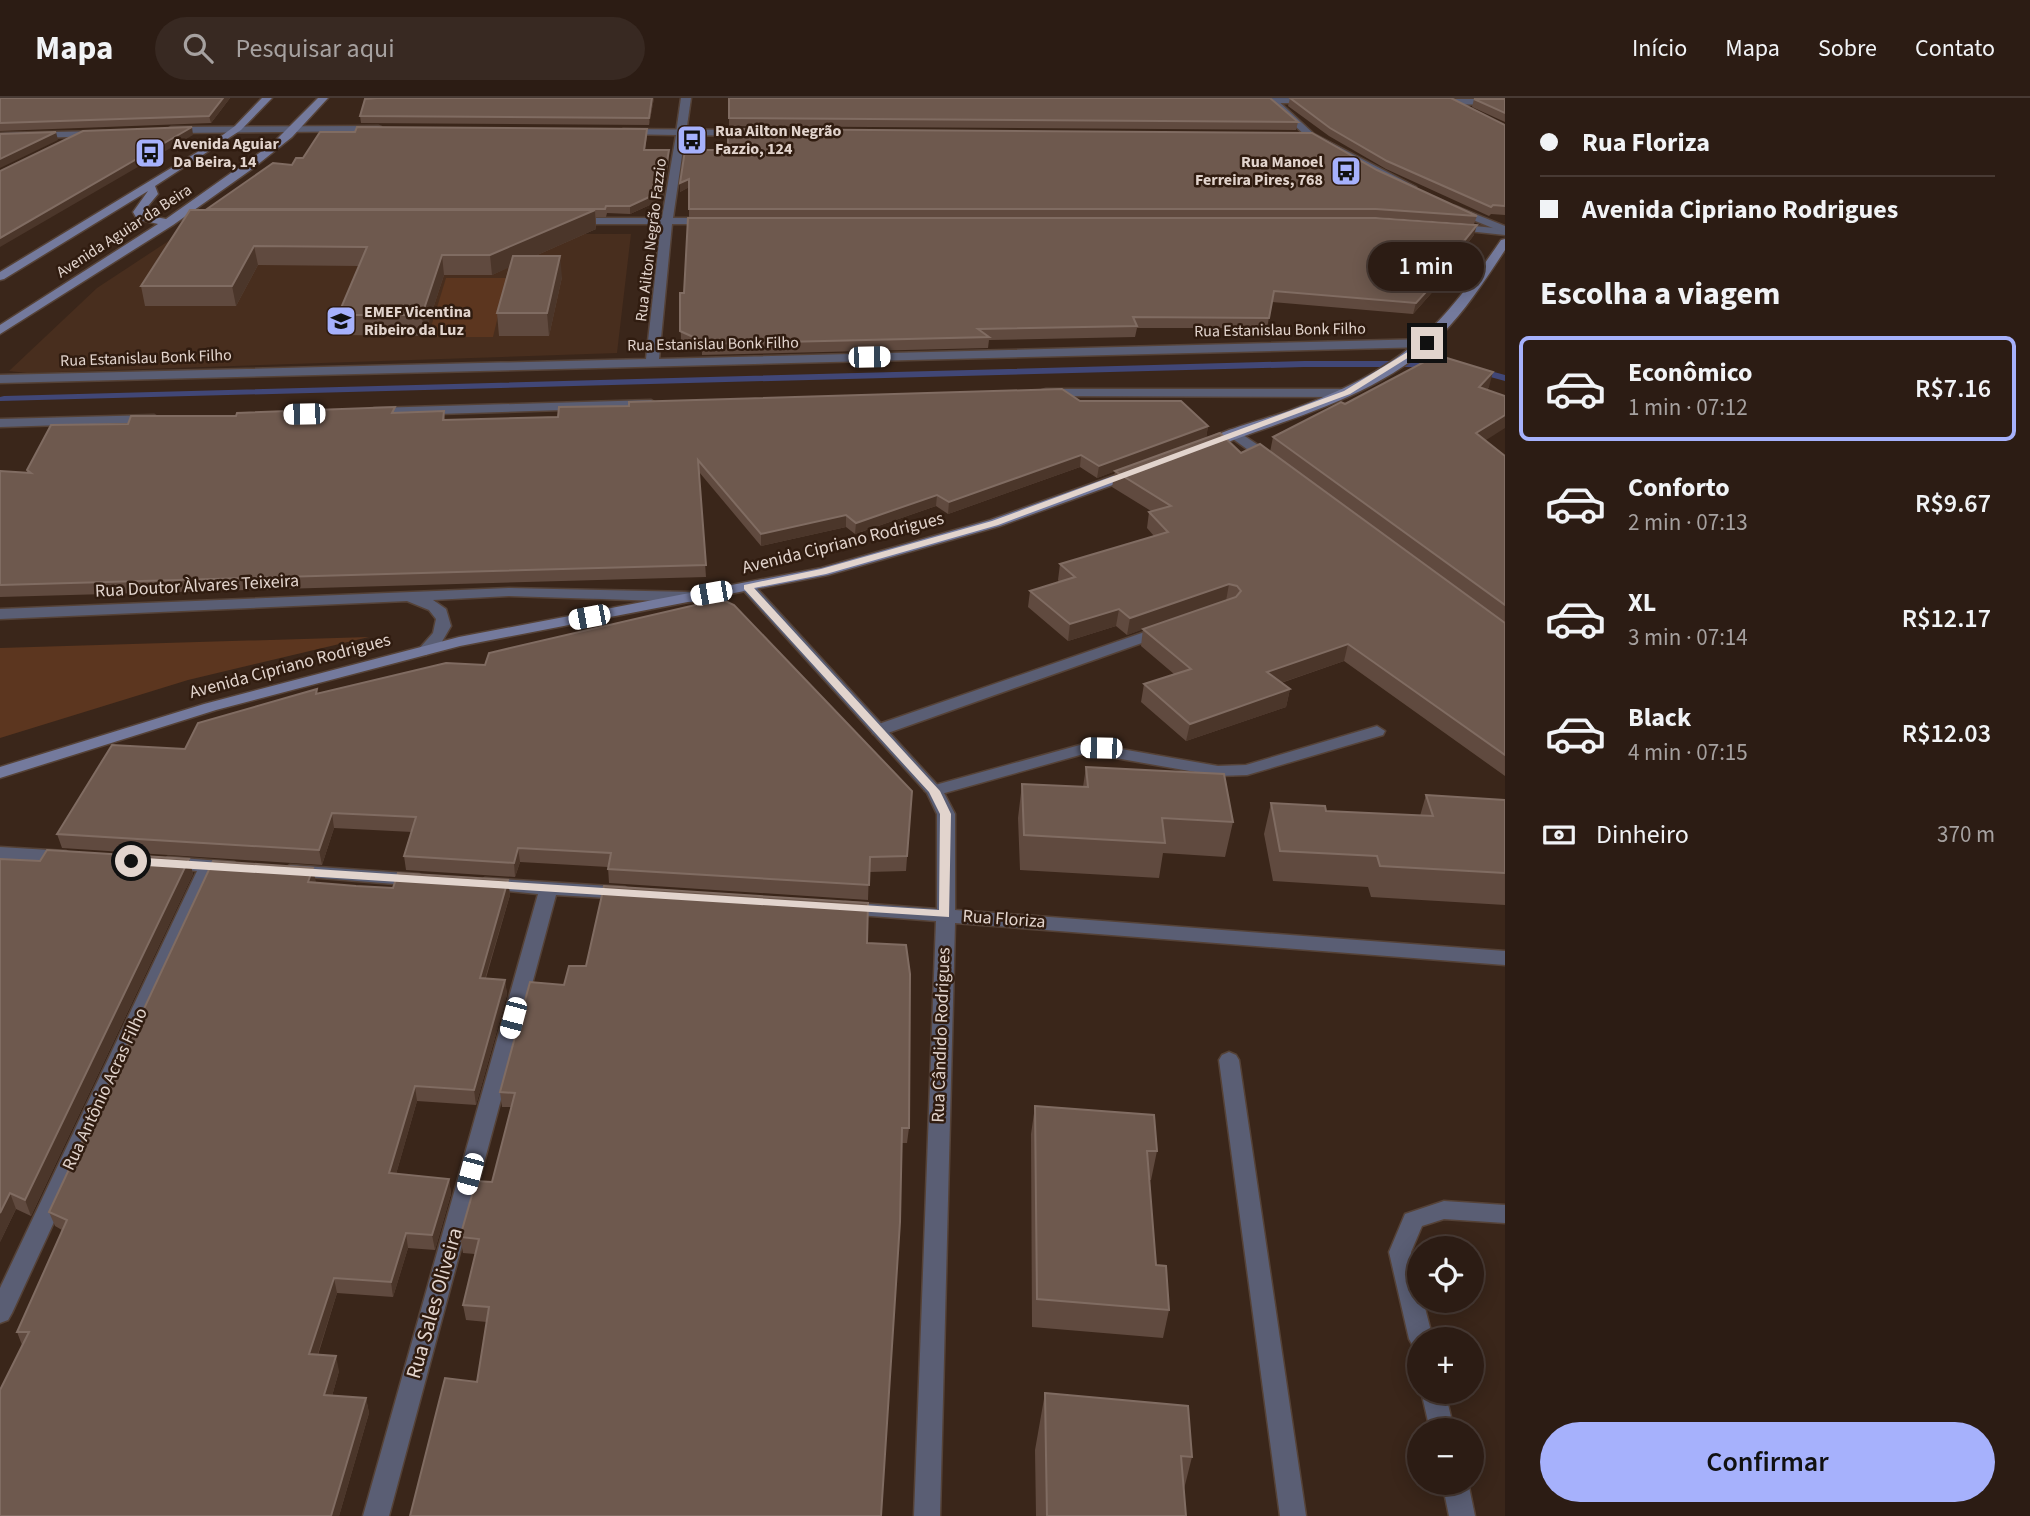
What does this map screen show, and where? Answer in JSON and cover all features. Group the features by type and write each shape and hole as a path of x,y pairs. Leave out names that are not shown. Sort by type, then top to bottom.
{"main road":[{"name":"Avenida Aguiar da Beira","path":"0,277 153,186 238,128 267,98"},
{"name":"Avenida Aguiar da Beira","path":"0,330 169,223 255,162 296,128 323,98"},
{"path":"153,186 153,194 138,212 141,217 169,223"},
{"path":"1185,453 1347,393 1404,360 1427,343 1505,242"},
{"name":"Avenida Cipriano Rodrigues","path":"0,773 210,707 426,650 822,572 995,523 1148,468"}],"street":[{"name":"Rua Ailton Negrão Fazzio","path":"652,363 667,221 686,98"},
{"path":"1270,99 1326,101"},
{"path":"1270,99 1311,136 1422,193"},
{"path":"1421,102 1505,102"},
{"path":"1448,102 1468,111"},
{"path":"612,132 682,127 759,133"},
{"path":"158,131 238,128 392,129"},
{"path":"0,136 108,132"},
{"path":"54,148 85,133"},
{"path":"1297,135 1311,136"},
{"path":"1443,203 1505,231"},
{"path":"556,221 722,221"},
{"path":"169,223 197,223"},
{"path":"1439,226 1505,231"},
{"name":"Rua Estanislau Bonk Filho","path":"0,379 1427,343"},
{"path":"1038,393 1347,393"},
{"path":"360,413 664,404"},
{"path":"0,423 166,418"},
{"path":"1234,433 1287,472"},
{"name":"Rua Cândido Rodrigues","path":"748,587 934,791 946,814 927,1516"},
{"name":"Rua Doutor Àlvares Teixeira","path":"0,614 509,592 692,597"},
{"name":"Rua Doutor Àlvares Teixeira","path":"396,596 425,602 443,615 445,627 439,639 426,650"},
{"path":"879,730 1175,626"},
{"path":"934,791 1087,748 1219,771 1247,771 1377,731"},
{"path":"0,853 84,858"},
{"path":"153,863 250,869"},
{"name":"Rua Antônio Acras Filho","path":"0,1313 209,866"},
{"path":"277,871 440,881"},
{"path":"468,883 645,895"},
{"name":"Rua Sales Oliveira","path":"376,1516 549,888"},
{"name":"Rua Floriza","path":"822,906 1505,958"},
{"path":"1229,1060 1293,1516"},
{"path":"1418,1327 1400,1252 1413,1220 1444,1210 1505,1214"},
{"path":"1457,1495 1462,1516"}],"shaded area":[{"name":"EMEF Vicentina Ribeiro da Luz","path":"190,233 631,234 617,353 27,373 9,371 97,288 173,238"},
{"path":"446,278 507,278 493,337 428,337"},
{"path":"369,637 188,680 0,738 0,648"}],"building":[{"path":"0,98 223,98 209,116 0,123"},
{"path":"652,98 649,118 360,116 365,99"},
{"path":"729,98 1270,98 1298,122 729,118"},
{"path":"1290,98 1451,98 1505,125 1505,206 1491,207 1387,161 1330,128"},
{"path":"1474,99 1505,99 1505,113"},
{"path":"192,127 0,238 0,171 83,131"},
{"path":"357,127 647,129 644,150 669,150 662,191 630,206 606,206 605,209 207,209 273,163 292,165 296,158 303,158 320,132 355,132"},
{"path":"728,129 1312,133 1377,170 1477,216 1376,209 689,209 689,179 680,183 685,150 728,150"},
{"path":"56,132 0,159 0,134"},
{"path":"190,210 595,210 490,255 442,255 422,315 338,315 367,247 254,246 232,286 141,286"},
{"path":"688,218 1376,218 1477,225 1452,256 1454,261 1416,303 1274,291 1269,318 1133,317 1137,326 978,329 989,337 702,344 702,341 680,331 680,293 684,293"},
{"path":"513,256 560,256 547,313 497,313"},
{"path":"1437,355 1493,372 1479,387 1505,396 1505,415 1476,433 1505,456 1505,605 1273,437 1341,402 1345,404"},
{"path":"1062,389 1080,401 1181,401 1208,426 1099,466 1081,455 949,502 937,495 856,523 846,515 761,534 698,460 706,565 0,585 0,471 31,473 27,470 51,425 128,424 131,416 236,416 237,413 395,407 392,413 444,411 443,420 558,417 559,407 629,406 629,402"},
{"path":"1220,433 1241,453 1260,444 1505,623 1505,755 1348,644 1267,672 1290,689 1190,724 1144,684 1191,669 1143,629 1236,597 1241,591 1237,586 1229,584 1130,618 1119,609 1070,624 1030,591 1075,577 1060,564 1168,532 1149,512 1171,506 1115,471"},
{"path":"721,599 734,605 912,791 907,856 870,857 869,885 608,869 611,853 518,848 514,863 404,856 416,817 332,813 319,850 57,834 112,745 185,749 198,723 317,689 316,694 446,663 485,665 489,653"},
{"path":"1086,767 1224,774 1233,822 1162,818 1165,843 1024,835 1022,784 1088,787"},
{"path":"1426,795 1505,800 1505,873 1380,866 1377,856 1280,851 1271,803 1325,806 1326,811 1433,816"},
{"path":"47,850 189,859 25,1200 10,1193 0,1213 0,859 40,861"},
{"path":"213,861 313,868 308,882 356,886 393,888 398,873 508,880 480,978 505,980 474,1090 415,1086 389,1173 449,1179 432,1235 406,1233 391,1282 334,1278 309,1354 336,1356 324,1395 366,1398 331,1516 0,1516 0,1390 29,1332 17,1332 67,1220 49,1212"},
{"path":"604,886 868,903 867,943 906,945 910,974 909,1128 902,1128 900,1222 881,1516 410,1516 445,1378 477,1382 489,1307 463,1305 479,1239 460,1237 476,1181 492,1182 515,1093 500,1092 530,982 564,985 569,966 586,966"},
{"path":"1035,1106 1154,1115 1157,1151 1147,1151 1156,1265 1166,1266 1169,1310 1037,1299"},
{"path":"1045,1393 1188,1406 1192,1457 1181,1456 1186,1516 1047,1516"}],"waterway":[{"path":"4,399 1304,364 1439,364"},
{"path":"1476,370 1505,378"}],"place":[{"name":"Rua Ailton Negrão Fazzio, 124","path":"692,140"},
{"name":"Avenida Aguiar Da Beira, 14","path":"150,153"},
{"name":"Rua Manoel Ferreira Pires, 768","path":"1346,171"},
{"name":"EMEF Vicentina Ribeiro da Luz","path":"341,321"}],"route":[{"path":"131,861 945,914 946,814 934,791 748,587 822,572 995,523 1347,393 1404,360 1427,343"}]}
